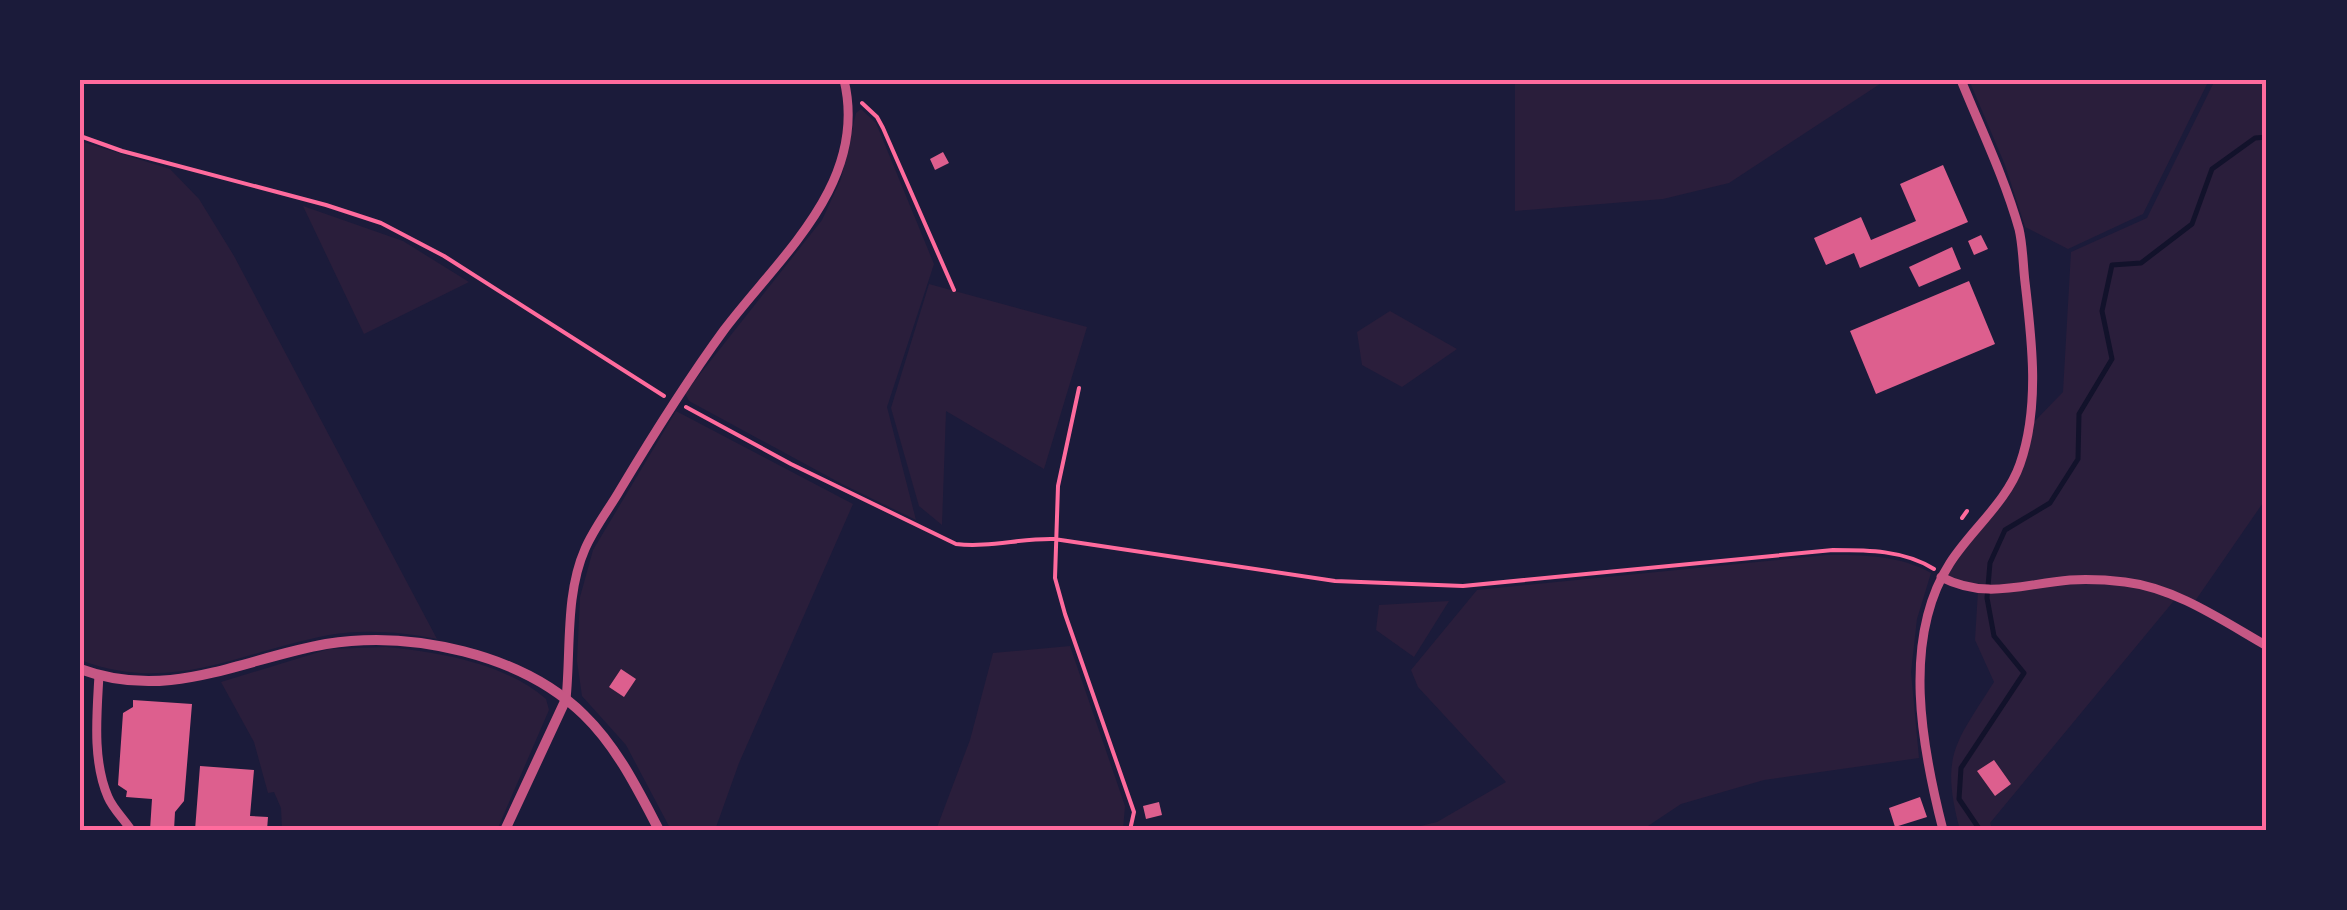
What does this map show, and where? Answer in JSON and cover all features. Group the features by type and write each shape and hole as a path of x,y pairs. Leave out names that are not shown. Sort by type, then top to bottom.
{"street":[{"path":"505,830 566,699 574,592 585,549 673,400 820,210 844,148 849,99 844,80"},
{"path":"1943,830 1926,752 1920,671 1925,623 1940,577 1965,539 2000,500 2019,467 2030,426 2032,368 2020,231 1961,80"},
{"path":"1940,577 1962,588 1978,590 2074,580 2129,582 2177,596 2267,646"},
{"path":"80,669 148,682 192,679 326,644 369,640 450,649 524,674 566,699 600,733 628,772 659,830"},
{"path":"98,675 96,716 104,784 108,800 131,830"}],"path":[{"path":"849,99 861,103 877,117 954,290"},
{"path":"80,136 382,223 444,256 673,400 945,540 981,547 1054,539 1335,581 1394,585 1463,586 1833,550 1874,550 1918,560 1932,567 1940,577"},
{"path":"1078,388 1058,486 1056,578 1134,812 1130,830"},
{"path":"1962,518 1967,512"}],"shaded area":[{"path":"1515,80 1886,80 1729,183 1663,199 1515,211"},
{"path":"1969,80 2209,80 2143,214 2068,249 2025,227 2005,165"},
{"path":"2215,80 2267,80 2267,497 2193,604 2177,597 1990,823 1993,830 1960,830 1951,784 1955,751 1994,682 1975,640 1978,591 1941,577 2000,500 2019,467 2030,426 2063,392 2071,252 2147,218"},
{"path":"861,109 876,123 934,264 887,407 916,520 689,401 685,393 822,220 841,179 856,113"},
{"path":"80,141 170,169 199,199 234,256 437,639 383,632 342,633 176,672 114,670 80,660"},
{"path":"303,206 403,241 469,282 364,334"},
{"path":"929,284 1087,327 1044,469 946,411 942,525 919,506 891,408"},
{"path":"1390,311 1457,349 1402,387 1362,365 1357,332"},
{"path":"676,411 853,504 739,763 715,830 671,830 626,745 582,696 577,661 580,597 593,550"},
{"path":"1827,555 1894,559 1931,573 1917,619 1911,672 1919,758 1764,780 1681,804 1642,830 1404,830 1437,822 1506,782 1418,687 1411,670 1477,590"},
{"path":"1449,601 1414,657 1376,630 1379,605"},
{"path":"1070,646 1125,806 1123,830 936,830 970,740 993,653"},
{"path":"386,647 470,661 511,676 546,699 549,710 497,830 282,830 281,808 274,792 268,793 254,742 221,682 329,649"}],"building":[{"path":"943,152 949,163 935,170 930,159"},
{"path":"1943,165 1968,222 1860,268 1854,253 1826,265 1814,238 1861,217 1871,240 1916,221 1900,184"},
{"path":"1981,235 1988,249 1974,255 1968,241"},
{"path":"1952,247 1961,269 1919,287 1909,267"},
{"path":"1969,281 1995,344 1876,394 1850,331"},
{"path":"621,669 636,679 624,697 609,687"},
{"path":"133,700 192,704 184,801 175,812 174,830 150,830 152,799 126,797 127,791 118,785 123,713 133,707"},
{"path":"1994,760 2011,784 1995,796 1977,771"},
{"path":"200,766 254,770 250,816 268,817 267,830 195,830"},
{"path":"1920,797 1927,817 1895,827 1889,808"},
{"path":"1159,802 1162,815 1146,819 1143,806"}],"waterway":[{"path":"1980,830 1959,799 1961,768 2024,673 1994,636 1987,598 1990,563 2005,530 2050,503 2078,459 2079,414 2112,359 2102,311 2112,265 2141,263 2192,224 2212,169 2255,138 2267,137"}]}
